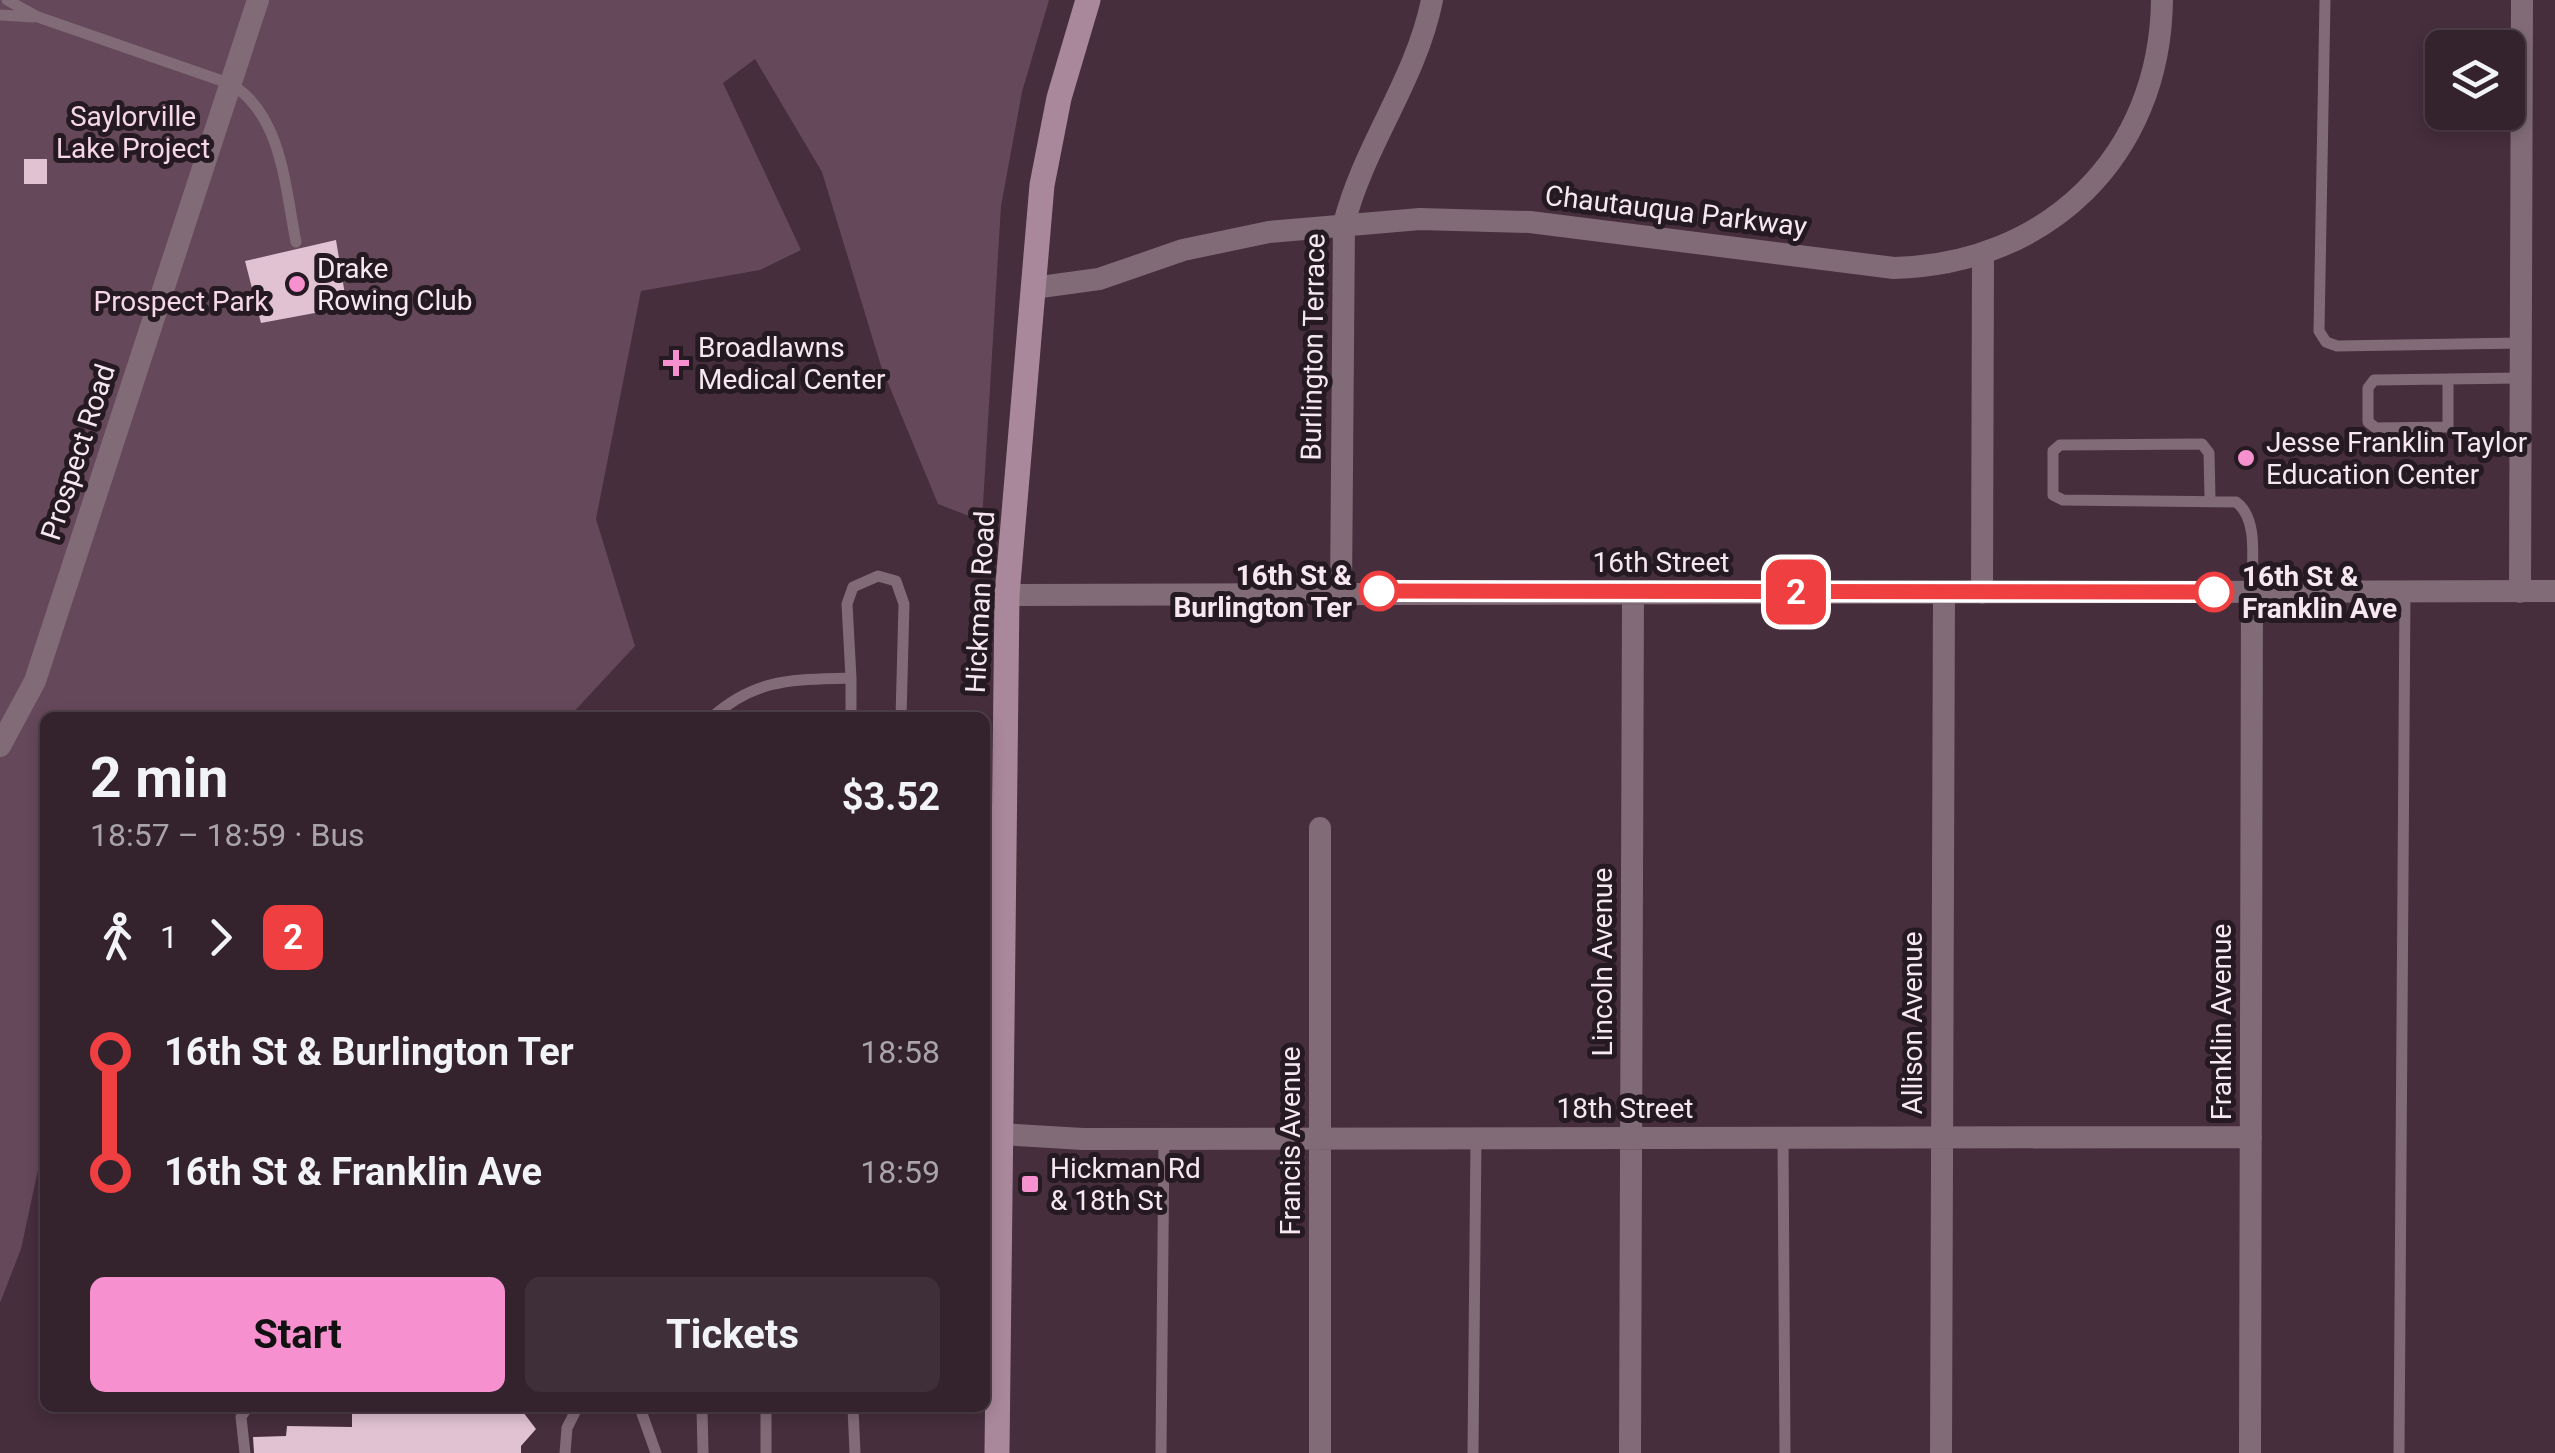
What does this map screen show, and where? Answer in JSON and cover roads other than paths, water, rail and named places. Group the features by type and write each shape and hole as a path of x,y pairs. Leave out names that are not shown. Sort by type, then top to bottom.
{"main road":[{"name":"Hickman Road","path":"997,1453 992,1134 1006,595 1042,185 1059,98 1088,0"}],"street":[{"name":"Prospect Road","path":"0,746 35,681 258,0"},
{"name":"Burlington Terrace","path":"1341,591 1344,224 1350,201 1395,108 1432,0"},
{"name":"Chautauqua Parkway","path":"1033,288 1098,279 1183,250 1252,236 1420,218 1530,222 1894,268 1940,266 1983,256 2049,222 2078,197 2117,152 2145,100 2161,44 2162,0"},
{"path":"2520,592 2522,0"},
{"path":"1982,592 1983,256"},
{"name":"16th Street","path":"1006,595 1341,591 2555,591"},
{"name":"Lincoln Avenue","path":"1630,1453 1633,592"},
{"name":"Franklin Avenue","path":"2250,1453 2252,592"},
{"name":"Allison Avenue","path":"1942,1453 1944,593"},
{"name":"Francis Avenue","path":"1320,828 1320,1453"},
{"name":"18th Street","path":"992,1134 1164,1138 2251,1137"}],"lane":[{"path":"6,0 38,17 231,84 260,107 278,153 296,242"},
{"path":"2325,0 2319,331 2326,342 2337,346 2520,343"},
{"path":"0,15 38,17"},
{"path":"2448,379 2449,423 2445,428 2376,428 2368,422 2368,388 2374,380 2520,378"},
{"path":"2210,498 2209,453 2202,444 2060,445 2053,451 2053,495 2063,500 2210,498 2236,502 2249,516 2252,592"},
{"path":"851,712 847,604 853,587 878,576 896,581 904,604 901,712"},
{"path":"2399,1453 2405,592"},
{"path":"718,712 729,702 770,682 851,678"},
{"path":"1783,1137 1785,1453"},
{"path":"1161,1453 1164,1138"},
{"path":"1473,1453 1476,1138"},
{"path":"243,1412 240,1417 245,1453"},
{"path":"565,1453 567,1428 575,1412"},
{"path":"641,1412 656,1453"},
{"path":"702,1412 703,1453"},
{"path":"766,1412 766,1453"},
{"path":"853,1412 855,1453"}],"place":[{"name":"Drake Rowing Club","path":"297,284"},
{"name":"Broadlawns Medical Center","path":"676,363"},
{"name":"Jesse Franklin Taylor Education Center","path":"2246,458"},
{"name":"16th St & Burlington Ter","path":"1379,591"},
{"name":"16th St & Franklin Ave","path":"2214,592"},
{"name":"Hickman Rd & 18th St","path":"1030,1184"}],"park label":[{"name":"Saylorville Lake Project","path":"133,132"},
{"name":"Prospect Park","path":"181,301"}]}
